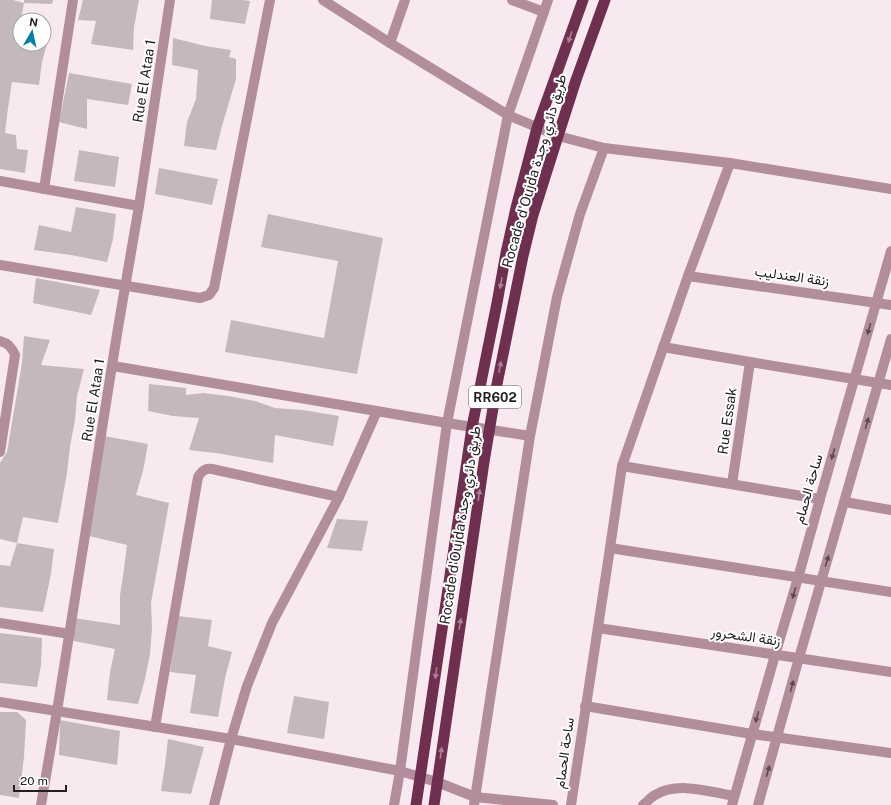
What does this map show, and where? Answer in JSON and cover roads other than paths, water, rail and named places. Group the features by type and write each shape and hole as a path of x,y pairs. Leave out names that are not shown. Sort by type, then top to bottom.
{"highway":[{"name":"Rocade d'Oujda طريق دائري وجدة","path":"416,805 472,427 506,253 516,208 538,128 583,0"},
{"name":"Rocade d'Oujda طريق دائري وجدة","path":"434,805 489,430 523,256 558,136 604,0"}],"street":[{"path":"44,189 73,0"},
{"name":"Rue El Ataa 1","path":"41,805 58,711 139,206 170,0"},
{"path":"0,265 200,298 209,295 214,288 270,0"},
{"path":"322,0 508,115 558,136 604,148 730,163 891,189"},
{"path":"390,43 405,0"},
{"path":"512,0 544,12"},
{"path":"394,805 400,771 447,423 508,115 548,0"},
{"path":"474,801 530,436 557,297 580,214 604,148"},
{"path":"586,706 622,466 663,346 730,163"},
{"path":"0,181 139,206"},
{"name":"ساحة الحمام","path":"733,801 891,251"},
{"name":"زنقة العندليب","path":"688,276 891,305"},
{"path":"759,805 799,658 891,339"},
{"path":"0,452 15,355 9,345 1,341"},
{"path":"663,346 891,385"},
{"name":"Rue Essak","path":"732,484 750,362"},
{"path":"113,366 530,436"},
{"path":"214,805 231,739 247,686 272,623 339,497 377,411"},
{"path":"622,466 820,499"},
{"path":"155,727 198,477 201,472 206,469 212,470 339,497"},
{"path":"845,502 891,510"},
{"path":"610,548 891,592"},
{"path":"0,623 70,634"},
{"name":"زنقة الشحرور","path":"598,628 891,672"},
{"path":"0,702 231,739 400,771 437,782 474,801 553,805"},
{"name":"ساحة الحمام","path":"571,805 586,706 752,734 891,753"},
{"path":"643,805 655,795 671,789 692,789 733,801"}]}
